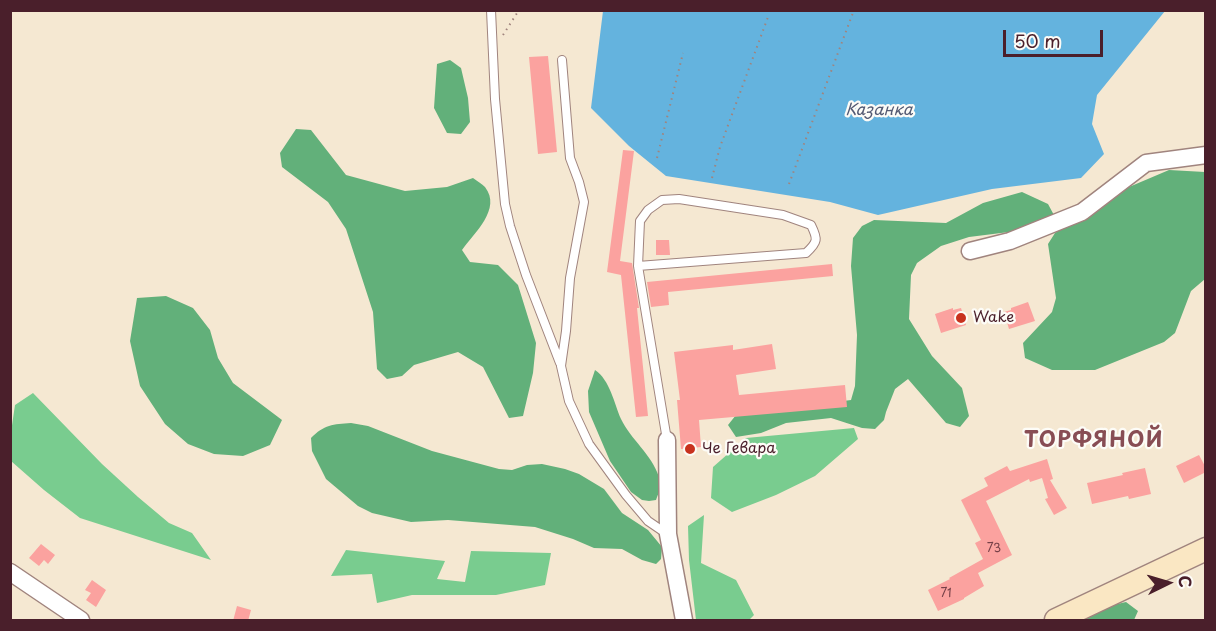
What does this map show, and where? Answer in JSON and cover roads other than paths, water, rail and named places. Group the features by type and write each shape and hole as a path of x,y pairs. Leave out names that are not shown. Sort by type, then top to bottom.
{"street":[{"path":"970,250 1010,240 1082,212 1146,163 1206,155"},
{"path":"667,440 668,534 684,621"},
{"path":"1056,621 1206,549"},
{"path":"10,572 81,621"}],"lane":[{"path":"491,10 495,99 505,204 526,275 561,366 569,401 589,444 648,521 668,534"},
{"path":"561,366 570,278 584,202 570,158 562,60"},
{"path":"638,266 806,253 815,245 816,236 811,225 783,215 679,199 662,200 648,210 640,221 638,266 667,440"}],"water":[{"name":"Казанка","path":"603,10 1165,11 1097,95 1092,124 1104,154 1081,178 992,189 878,215 830,202 666,176 629,146 591,108"}],"place":[{"name":"Wake","path":"961,318"},
{"name":"Че Гевара","path":"690,449"}],"district":[{"name":"ТОРФЯНОЙ","path":"1094,441"}]}
